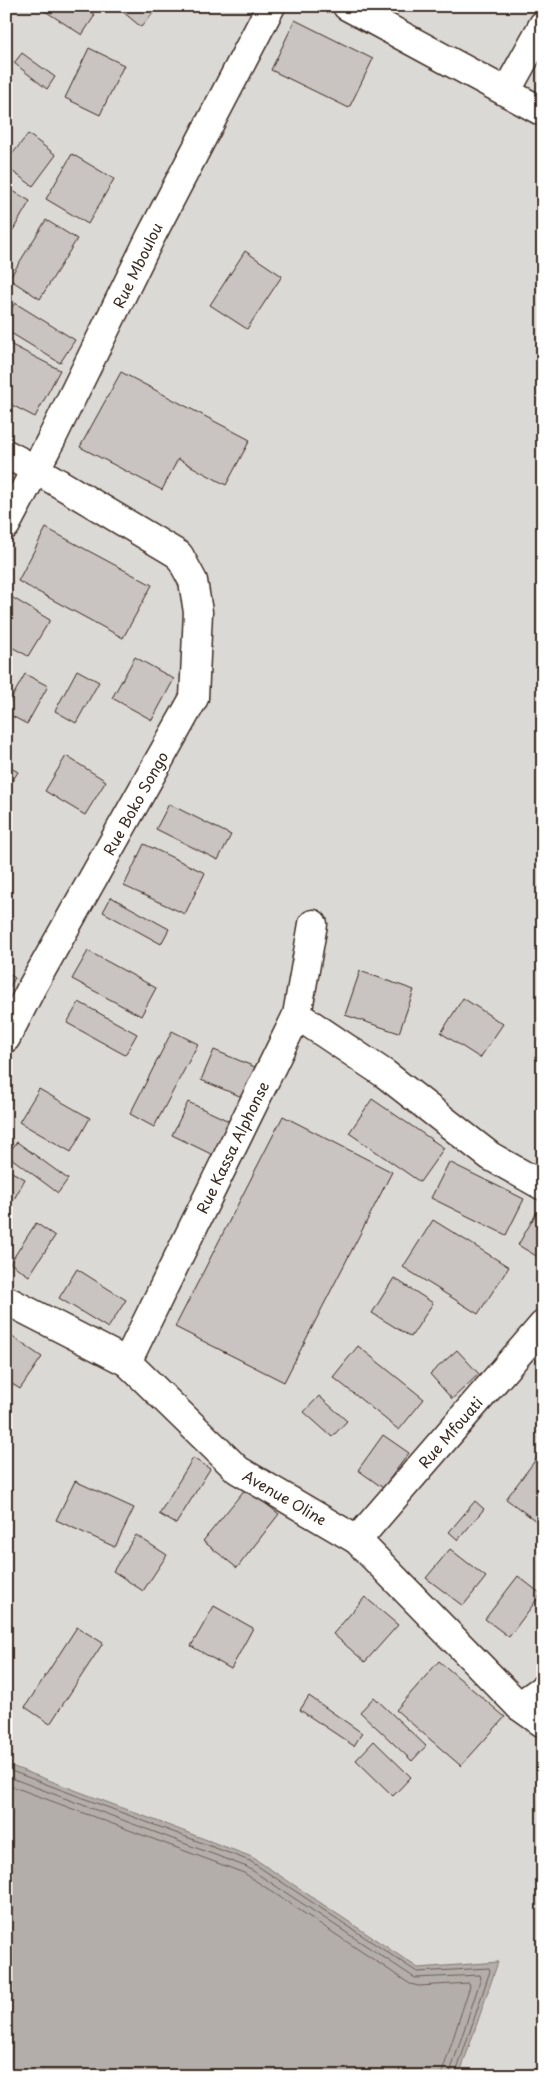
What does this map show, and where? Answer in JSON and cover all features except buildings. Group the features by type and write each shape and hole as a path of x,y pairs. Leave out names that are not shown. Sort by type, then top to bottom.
{"street":[{"name":"Rue Mboulou","path":"6,525 150,238 271,6"},
{"path":"347,6 543,112"},
{"path":"506,92 543,25"},
{"path":"6,454 35,469"},
{"name":"Rue Boko Songo","path":"6,1038 36,979 194,698 198,612 193,581 178,555 35,469"},
{"name":"Rue Kassa Alphonse","path":"128,1362 297,1015 313,924"},
{"path":"297,1015 385,1074 490,1156 543,1186"},
{"name":"Avenue Oline","path":"6,1300 128,1362 238,1470 357,1540 519,1706 543,1723"},
{"name":"Rue Mfouati","path":"357,1540 543,1325"},
{"path":"519,1706 543,1689"}],"shaded area":[{"path":"6,6 543,6 543,2076 6,2076"}],"water":[{"path":"6,1764 252,1857 418,1968 498,1962 459,2076 6,2076"}]}
